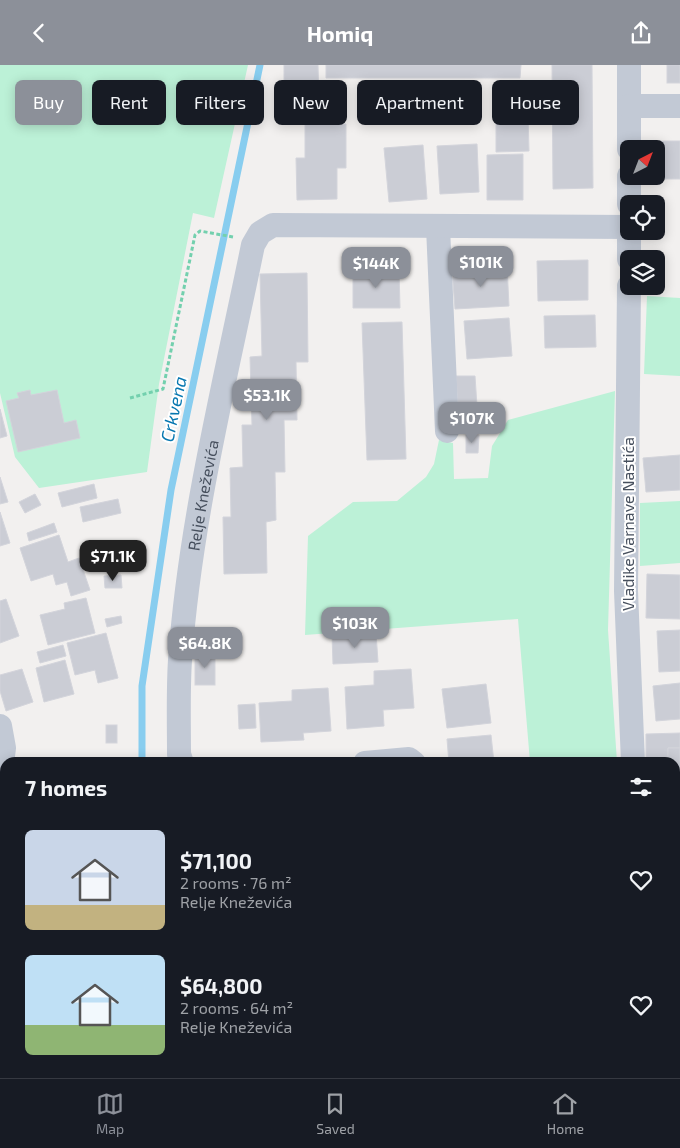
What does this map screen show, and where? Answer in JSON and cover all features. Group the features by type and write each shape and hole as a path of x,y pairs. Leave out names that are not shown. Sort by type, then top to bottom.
{"street":[{"path":"628,65 629,140"},
{"path":"629,106 680,106"},
{"name":"Relje Kneževića","path":"180,757 180,660 189,576 203,487 253,245 260,233 273,225 620,227"},
{"path":"438,227 447,431"},
{"name":"Vladike Varnave Nastića","path":"629,295 626,591 633,757"},
{"path":"0,726 4,748 3,757"}],"path":[{"path":"130,398 163,389 195,235 200,231 240,238"}],"green space":[{"path":"0,65 248,65 245,80 176,80 176,125 235,125 214,218 193,213 159,384 147,472 39,488 15,457 0,393"},
{"path":"647,296 680,298 680,376 644,374"},
{"path":"615,391 608,630 617,757 530,757 518,619 305,635 308,536 353,502 397,501 426,477 434,464 439,440 453,443 454,479 488,478 492,446 508,420"},
{"path":"680,501 680,563 640,566 640,503"}],"building":[{"path":"284,65 318,65 318,80 284,80"},
{"path":"326,65 521,65 520,78 326,78"},
{"path":"552,65 592,65 593,188 553,189 552,125 579,125 579,80 552,80"},
{"path":"667,65 680,65 680,83 667,83"},
{"path":"305,125 346,125 346,168 337,168 337,199 297,200 296,158 305,158"},
{"path":"496,125 528,125 529,151 496,152"},
{"path":"665,141 680,141 680,179 665,179"},
{"path":"477,144 479,192 440,194 437,146"},
{"path":"423,145 427,199 389,202 384,148"},
{"path":"523,154 523,200 487,200 487,155"},
{"path":"588,260 588,300 538,301 537,261"},
{"path":"507,266 509,306 455,309 452,270"},
{"path":"399,270 400,308 353,308 353,271"},
{"path":"307,273 308,362 296,362 297,420 284,420 285,472 275,472 276,520 266,522 267,573 224,574 223,517 231,517 230,468 243,467 242,425 252,425 250,357 262,356 260,274"},
{"path":"595,315 596,347 545,348 544,316"},
{"path":"509,318 512,356 467,359 464,321"},
{"path":"402,322 406,459 367,460 362,323"},
{"path":"456,376 475,376 477,406 458,407"},
{"path":"30,390 31,395 57,390 64,423 76,420 80,438 18,452 6,401 19,398 17,393"},
{"path":"0,409 7,436 0,438"},
{"path":"466,435 479,435 478,453 466,453"},
{"path":"680,455 680,490 646,492 643,458"},
{"path":"0,477 8,502 0,504"},
{"path":"94,484 97,498 62,507 58,493"},
{"path":"35,494 41,505 25,513 19,502"},
{"path":"118,499 121,513 83,522 80,507"},
{"path":"0,512 10,543 0,546"},
{"path":"54,523 57,532 29,541 27,533"},
{"path":"59,535 68,562 79,558 90,590 71,596 67,582 56,585 53,574 31,581 20,548"},
{"path":"647,574 680,575 680,619 646,618"},
{"path":"121,575 122,588 105,588 104,576"},
{"path":"86,598 95,633 48,645 40,615 65,609 64,603"},
{"path":"6,599 19,636 0,643 0,601"},
{"path":"121,616 122,623 107,627 105,619"},
{"path":"680,630 680,671 659,672 657,631"},
{"path":"106,633 118,678 98,683 95,670 75,675 67,643"},
{"path":"376,633 378,662 333,664 332,635"},
{"path":"63,645 66,656 40,663 37,652"},
{"path":"195,653 215,653 215,685 195,685"},
{"path":"65,660 74,694 44,702 36,668"},
{"path":"22,669 33,702 6,711 0,691 0,675"},
{"path":"411,669 414,708 383,710 384,726 347,729 345,687 374,685 374,671"},
{"path":"680,683 680,719 656,721 653,686"},
{"path":"486,684 491,723 447,728 442,689"},
{"path":"328,688 331,731 303,733 304,740 261,742 259,703 292,701 292,690"},
{"path":"255,704 256,728 239,729 238,705"},
{"path":"106,725 117,725 117,743 106,743"},
{"path":"680,733 680,748 668,748 668,757 646,757 646,734"},
{"path":"491,735 493,757 448,757 447,739"},
{"path":"668,748 680,748 680,757 668,757"}],"waterway":[{"name":"Crkvena","path":"142,757 142,686 171,490 260,65"}]}
